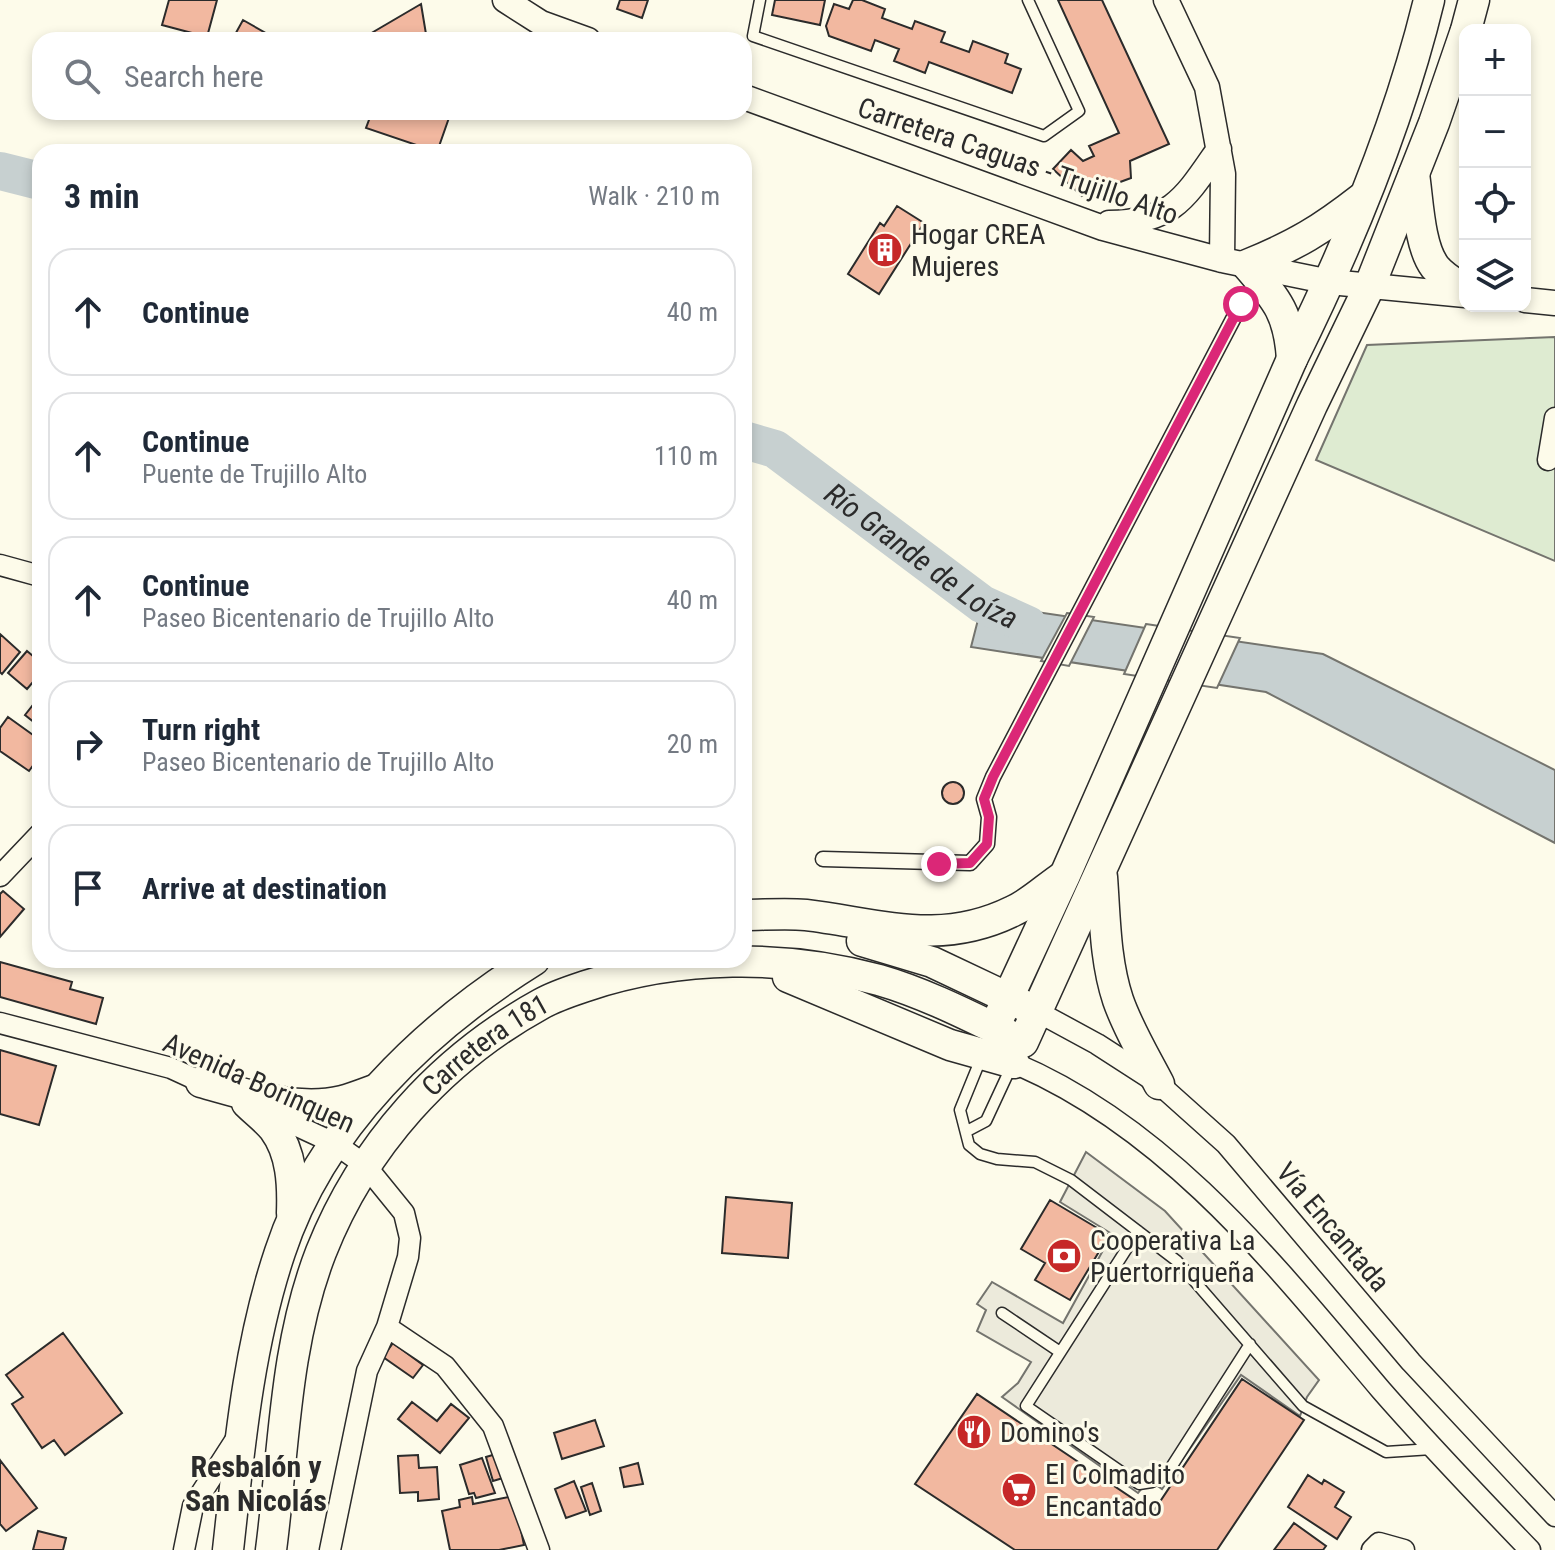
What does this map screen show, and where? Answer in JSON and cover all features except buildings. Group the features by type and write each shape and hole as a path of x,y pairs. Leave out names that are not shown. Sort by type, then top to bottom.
{"main road":[{"path":"1429,0 1396,115 1330,282 1278,390 989,1041 1018,1052 1038,1012 1312,405 1370,285 1459,48"},
{"path":"1467,24 1474,0"},
{"path":"1414,172 1426,249 1433,265 1459,288"},
{"path":"1292,359 1290,330 1277,300 1243,268 1321,231 1364,197"},
{"path":"1105,865 1108,957 1112,977 1124,1013 1159,1084"},
{"path":"752,915 803,915 892,930 948,931 985,923 1015,910 1065,875"},
{"path":"752,917 891,949 932,962 1038,1012"},
{"name":"Carretera 181","path":"752,964 950,1045 989,1041"},
{"name":"Carretera 181","path":"228,1550 243,1427 266,1297 281,1249 305,1192 334,1143 379,1089 441,1026 521,968"},
{"name":"Carretera 181","path":"271,1550 292,1360 301,1319 321,1254 338,1214 365,1165 391,1129 473,1046 542,1003 602,981 667,968"},
{"path":"201,1082 259,1097 303,1104 340,1102 379,1089"},
{"path":"247,1103 275,1130 289,1162 293,1187 292,1223"}],"street":[{"path":"505,0 541,23 566,32"},
{"path":"823,859 970,863 987,844 989,817 984,799 993,777 1241,304 1243,268 1207,87 1166,0"},
{"name":"Carretera Caguas - Trujillo Alto","path":"752,100 1091,224 1243,268 1330,282 1459,292"},
{"path":"1091,224 1134,223 1164,213 1189,193 1219,149"},
{"path":"1531,301 1555,303"},
{"path":"1548,460 1555,418"},
{"path":"0,565 32,574"},
{"path":"0,876 32,842"},
{"name":"Vía Encantada","path":"1038,1012 1097,1044 1159,1084 1226,1144 1411,1362 1555,1516"},
{"name":"Avenida Borinquen","path":"0,1023 171,1068 334,1143 365,1165 404,1213 410,1238 408,1257 387,1327 367,1371 330,1550"},
{"path":"1018,1052 1102,1111 1201,1189 1311,1306 1433,1449 1530,1550"},
{"path":"387,1327 445,1366 493,1426 539,1550"},
{"path":"184,1550 193,1506 243,1427"},
{"path":"1372,1550 1379,1543 1402,1548"}],"lane":[{"path":"760,0 753,36 1044,136 1079,111 1028,0"},
{"path":"989,1041 960,1110 969,1145 980,1154 997,1159 1035,1162 1052,1169 1071,1180 1177,1261 1303,1406 1386,1452 1433,1449"},
{"path":"967,1131 986,1121 1018,1052"},
{"path":"1138,1231 1026,1406 1139,1484 1152,1482 1168,1472 1250,1344"},
{"path":"1002,1313 1060,1352"}],"green space":[{"path":"1555,337 1555,561 1316,460 1367,345"}],"shaded area":[{"path":"982,604 1323,654 1555,770 1555,843 1266,692 971,647"},
{"path":"1086,1152 1165,1211 1319,1380 1307,1397 1300,1416 1241,1375 1162,1489 1149,1480 1138,1493 1002,1397 1018,1383 1031,1362 977,1331 986,1310 977,1304 992,1282 1063,1323 1112,1234 1060,1202"}],"pier":[{"path":"1067,613 1094,617 1069,666 1041,661"},
{"path":"1146,624 1240,638 1217,688 1124,674"}],"waterway":[{"name":"Río Grande de Loíza","path":"0,171 32,179"},
{"name":"Río Grande de Loíza","path":"752,442 775,449 982,604 1028,625"}],"place":[{"name":"Hogar CREA Mujeres","path":"885,250"},
{"name":"Cooperativa La Puertorriqueña","path":"1064,1256"},
{"name":"Domino's","path":"974,1432"},
{"name":"El Colmadito Encantado","path":"1019,1490"}],"district":[{"name":"Resbalón y San Nicolás","path":"256,1483"}],"route":[{"path":"939,864 970,863 987,844 989,817 984,799 993,777 1241,304"}]}
